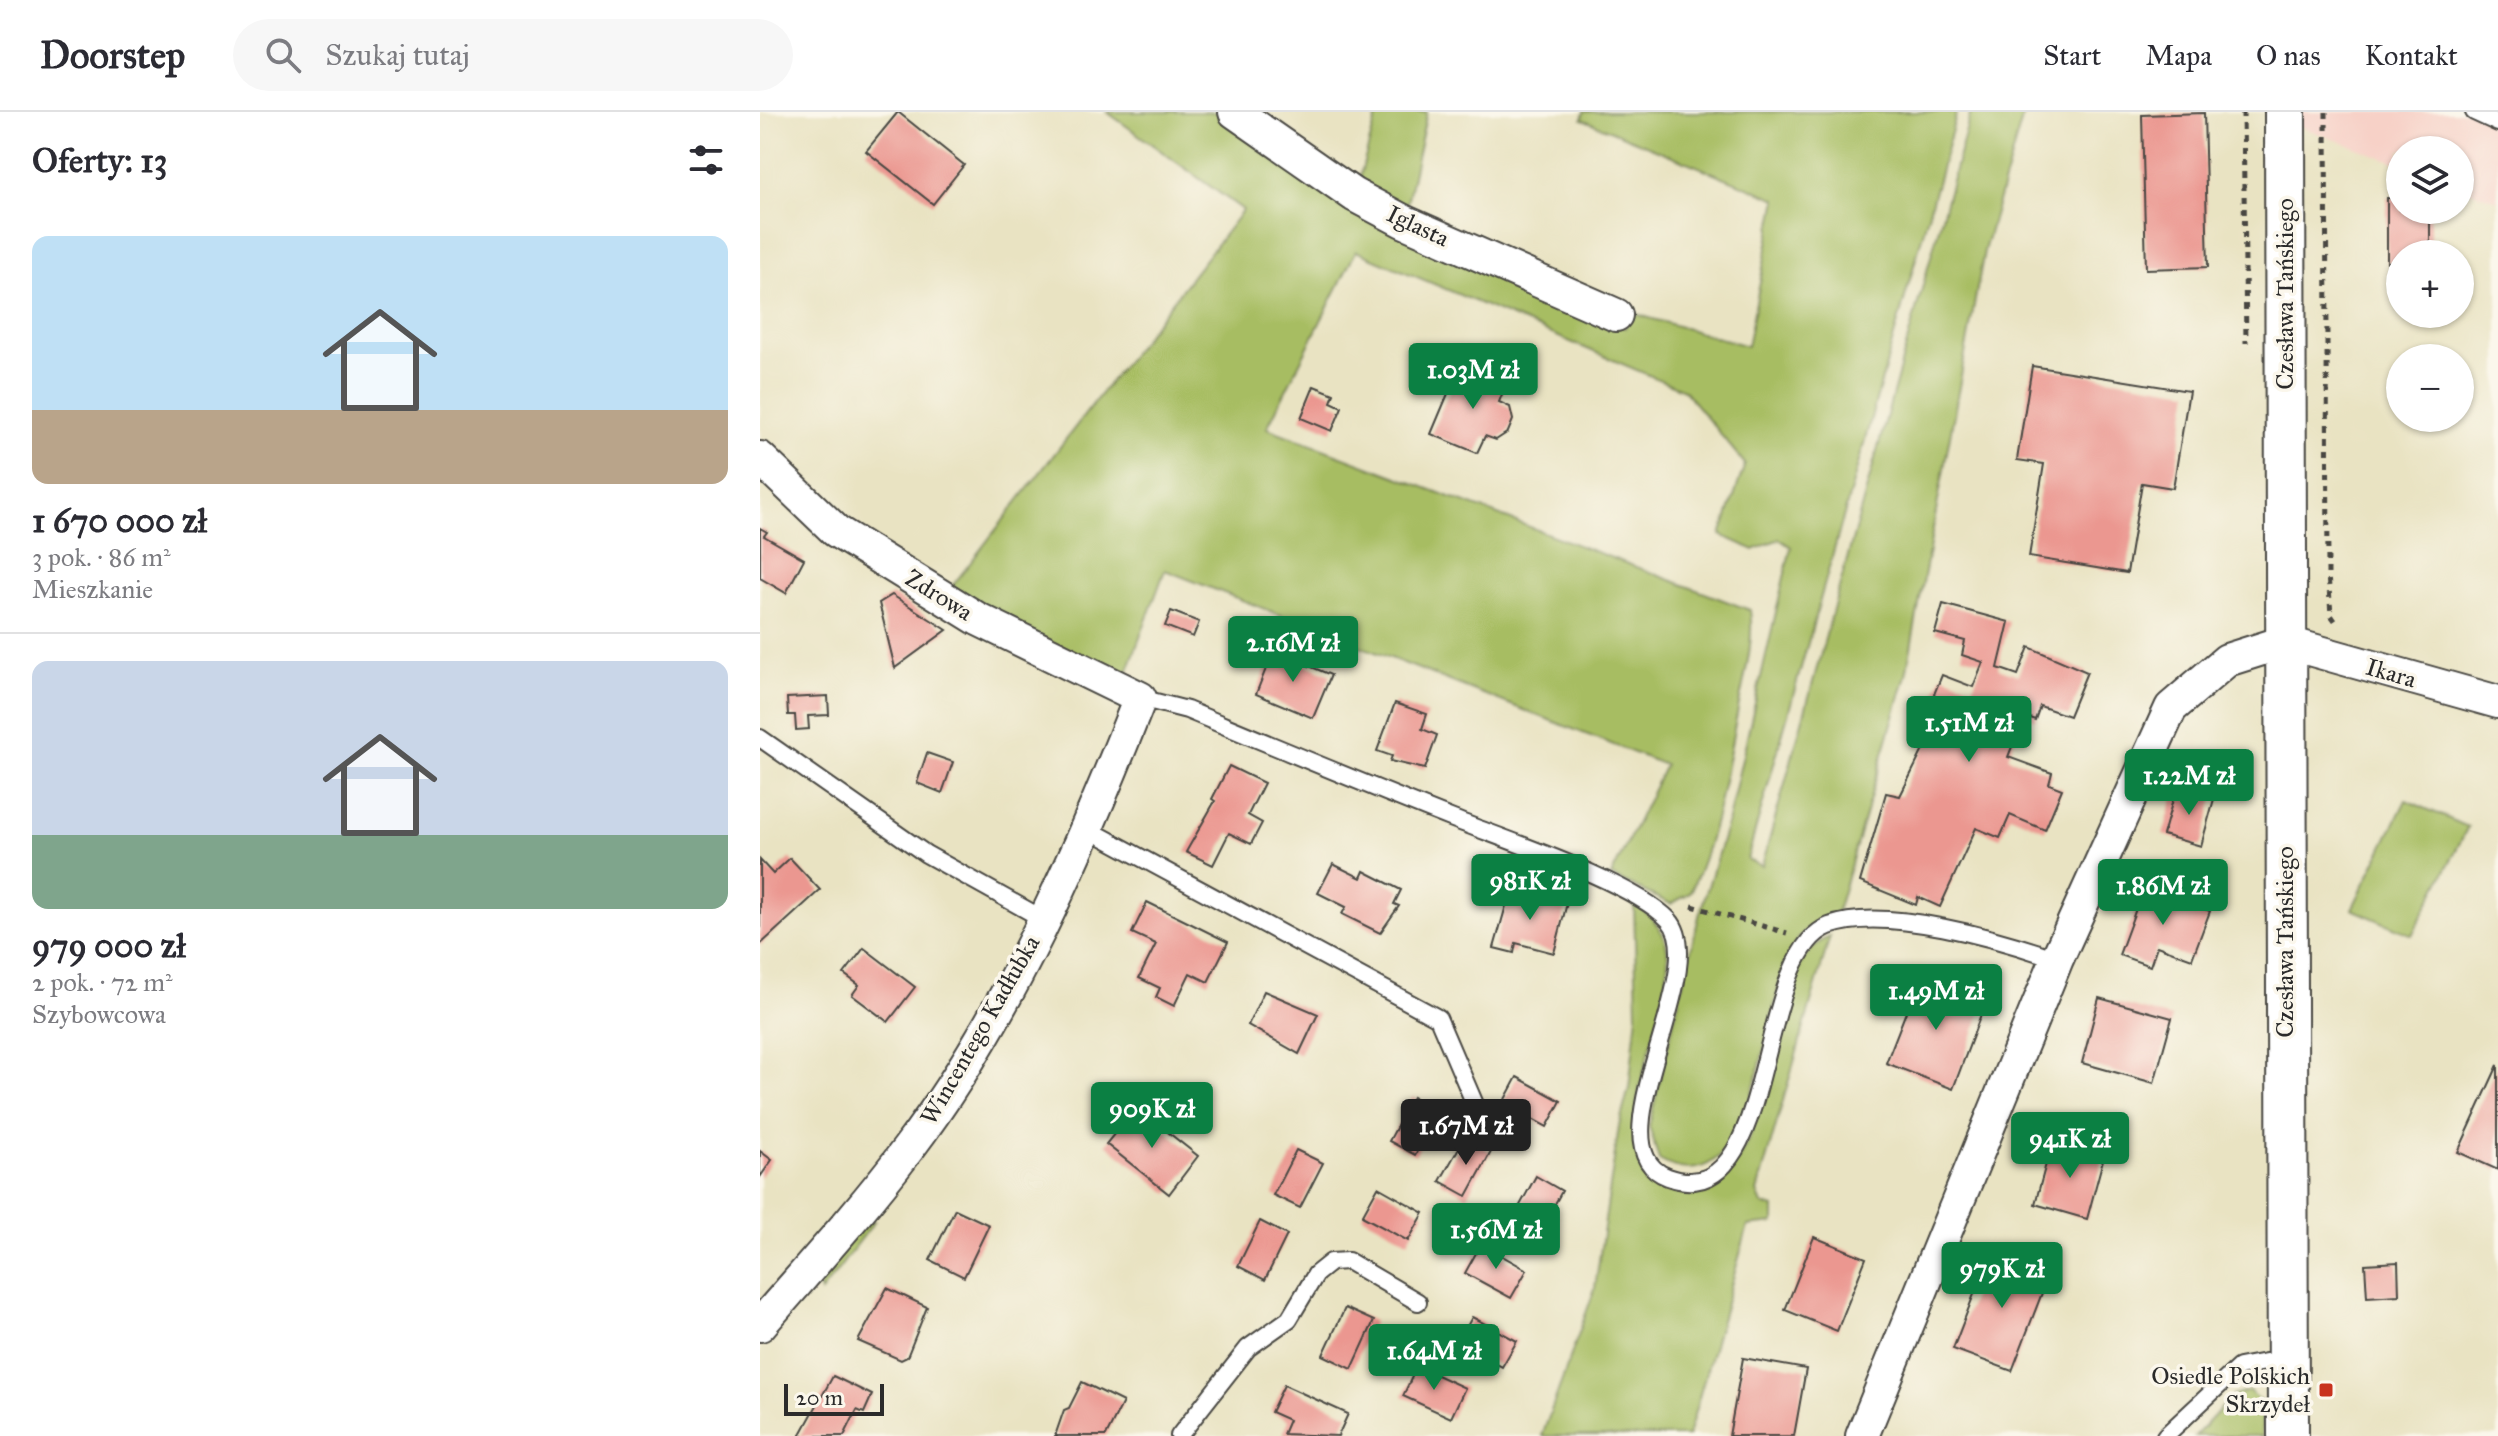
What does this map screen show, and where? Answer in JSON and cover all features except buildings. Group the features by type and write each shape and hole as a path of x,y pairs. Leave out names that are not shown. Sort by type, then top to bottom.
{"street":[{"name":"Iglasta","path":"1235,112 1354,195 1403,221 1616,315"},
{"name":"Czesława Tańskiego","path":"2285,112 2288,1436"},
{"name":"Zdrowa","path":"760,458 836,531 978,619 1140,698"},
{"name":"Ikara","path":"2284,642 2498,702"},
{"path":"1862,1436 2057,959 2171,708 2227,660 2284,642"},
{"name":"Wincentego Kadłubka","path":"760,1325 909,1149 954,1082 1088,829 1140,698"}],"lane":[{"path":"2474,112 2498,123"},
{"path":"1140,698 1187,710 1537,852 1617,887 1667,918 1676,929 1678,971 1641,1133 1650,1162 1667,1177 1691,1180 1705,1177 1732,1154 1756,1099 1787,975 1807,941 1817,933 1839,923 1860,921 1931,925 2001,940 2057,959"},
{"path":"760,738 926,854 1043,919"},
{"path":"1088,829 1438,1018 1480,1116 1512,1139"},
{"path":"1179,1436 1232,1366 1248,1348 1289,1319 1316,1274 1331,1262 1348,1261 1418,1302"},
{"path":"2165,1436 2239,1367 2288,1357"}],"path":[{"path":"2326,112 2328,574 2331,615 2347,638 2344,660"},
{"path":"1692,906 1807,941"}],"shaded area":[{"path":"2285,112 2498,112 2498,201 2474,192 2474,136 2386,136 2386,159 2285,121"}],"green space":[{"path":"1107,112 1221,112 1401,231 1625,328 1632,313 1747,346 1777,199 1582,119 1584,112 1957,112 1747,860 1762,866 1971,112 2024,112 1984,251 1906,675 1836,915 1809,928 1796,942 1784,968 1753,1091 1738,1129 1718,1157 1692,1169 1659,1160 1649,1126 1699,916 1727,824 1791,547 1779,539 1754,550 1721,535 1745,464 1684,390 1356,251 1267,428 1750,610 1748,662 1713,828 1690,893 1671,904 1611,876 1665,765 1165,570 1125,678 947,593 1243,210"},
{"path":"1378,112 1427,112 1405,212 1357,187"},
{"path":"2406,800 2468,827 2412,935 2352,909"},
{"path":"1634,904 1660,928 1668,965 1636,1108 1634,1140 1641,1166 1660,1182 1696,1188 1723,1176 1743,1151 1758,1116 1793,975 1808,952 1830,936 1757,1192 1762,1204 1774,1208 1774,1223 1748,1226 1688,1436 1542,1436 1595,1288 1619,1126 1629,1088 1637,1014"},
{"path":"863,1222 874,1222 821,1292 817,1280"},
{"path":"2249,1391 2262,1402 2262,1436 2195,1436 2233,1396"}],"place":[{"name":"Osiedle Polskich Skrzydeł","path":"2326,1390"}]}
